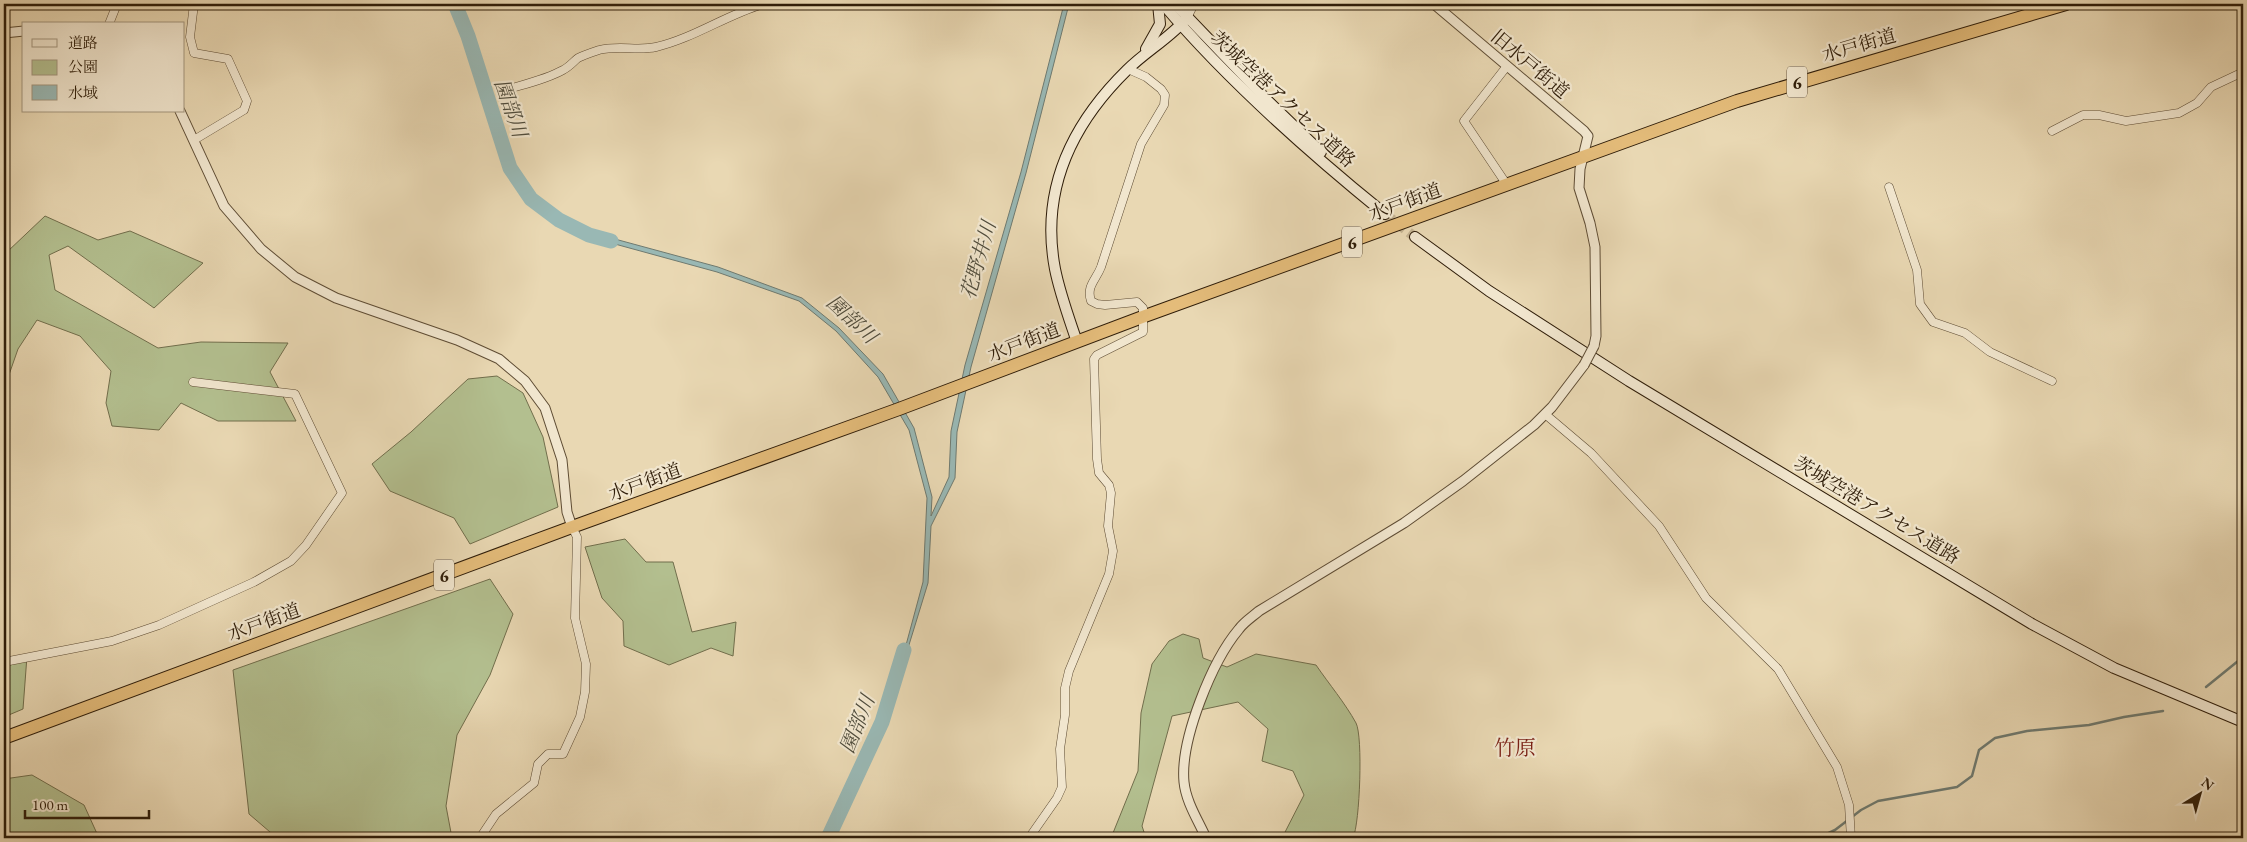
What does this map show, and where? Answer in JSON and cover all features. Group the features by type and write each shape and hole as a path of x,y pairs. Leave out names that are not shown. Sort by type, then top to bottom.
{"highway":[{"name":"水戸街道","path":"4,738 572,527 886,414 1144,316 1584,156 1784,86 2065,4"}],"main road":[{"path":"1140,58 1155,38 1160,24 1158,4"},
{"name":"茨城空港アクセス道路","path":"1163,4 1184,22 1302,143 1388,212"},
{"name":"茨城空港アクセス道路","path":"1175,4 1184,22"},
{"path":"1077,342 1055,268 1052,229 1055,193 1068,150 1092,107 1128,68 1184,22"},
{"name":"茨城空港アクセス道路","path":"1417,235 1489,291 1506,300 1629,381 2032,624 2114,668 2243,722"}],"street":[{"path":"110,22 117,4"},
{"path":"194,4 190,37 194,53 228,59 247,101 244,110 194,140"},
{"path":"506,90 546,79 566,70 579,58 600,50 619,47 640,49 656,47 711,26 739,11 762,4"},
{"path":"1184,22 1194,4"},
{"name":"旧水戸街道","path":"1434,4 1584,130 1588,136 1579,173 1579,188 1595,247 1596,336 1594,346 1584,364 1545,414"},
{"path":"4,33 22,31"},
{"path":"1507,66 1464,121 1507,185"},
{"path":"1029,838 1057,798 1062,787 1060,749 1065,715 1065,688 1069,671 1109,574 1114,551 1108,526 1111,493 1108,484 1099,473 1097,459 1094,359 1096,355 1143,332 1143,308 1137,302 1097,304 1091,301 1088,293 1090,285 1097,278 1101,267 1141,144 1164,105 1165,95 1162,89 1146,77 1128,68"},
{"path":"2052,131 2084,115 2099,115 2126,121 2179,113 2197,103 2210,87 2243,72"},
{"path":"180,112 224,206 261,249 295,277 336,298 466,344 499,359 525,381 545,408 562,460 567,512 578,537 575,618 586,664 585,692 580,717 563,754 548,754 538,764 534,783 496,814 480,838"},
{"path":"1889,188 1918,270 1920,304 1933,322 1965,333 1990,352 2052,381"},
{"path":"4,662 112,641 159,625 254,582 291,561 306,545 342,494 296,394 193,382"},
{"path":"1206,838 1189,802 1184,782 1184,763 1200,700 1224,652 1239,628 1259,611 1404,523 1500,452 1545,414 1591,454 1659,526 1706,598 1778,669 1837,767 1849,805 1851,838"}],"green space":[{"path":"45,216 98,240 130,231 203,263 154,308 68,246 49,255 55,290 158,348 201,342 288,343 270,372 296,421 218,421 181,403 159,430 112,426 106,403 111,371 80,336 37,320 18,349 4,389 4,261 7,252"},
{"path":"497,376 523,393 543,437 558,507 470,544 454,518 390,491 372,464 411,432 468,379"},
{"path":"625,539 646,562 673,562 692,632 736,622 733,656 711,648 669,665 624,646 623,621 602,598 585,547"},
{"path":"490,579 513,614 490,675 457,735 446,806 452,838 277,838 249,814 233,670"},
{"path":"1183,634 1199,639 1203,658 1227,667 1256,654 1316,665 1352,716 1358,731 1360,761 1359,798 1353,838 1282,838 1304,795 1293,771 1262,761 1268,729 1238,702 1172,716 1142,826 1146,838 1111,838 1138,771 1141,713 1152,664 1169,641"},
{"path":"27,656 23,709 4,717 4,662"},
{"path":"32,775 84,805 99,838 4,838 4,779"}],"water":[{"path":"1064,4 1069,4 1026,173 971,367 957,432 955,478 931,526 928,583 885,723 923,582 927,498 909,430 878,377 836,331 799,301 717,272 593,238 589,232 718,267 802,298 839,328 883,374 914,428 932,497 931,516 949,477 951,431 965,365 1021,172"}],"waterway":[{"name":"園部川","path":"455,4 468,36 510,168 531,199 559,220 589,235 611,241"},
{"name":"園部川","path":"828,838 882,722 904,650"},
{"path":"2206,687 2243,657"},
{"path":"1818,838 1835,830 1861,810 1878,801 1957,787 1972,776 1979,750 1995,738 2027,731 2089,725 2163,711"}],"tunnel":[{"path":"1385,214 1415,237"}],"district":[{"name":"竹原","path":"1515,747"}],"water label":[{"name":"花野井川","path":"978,260"}]}
